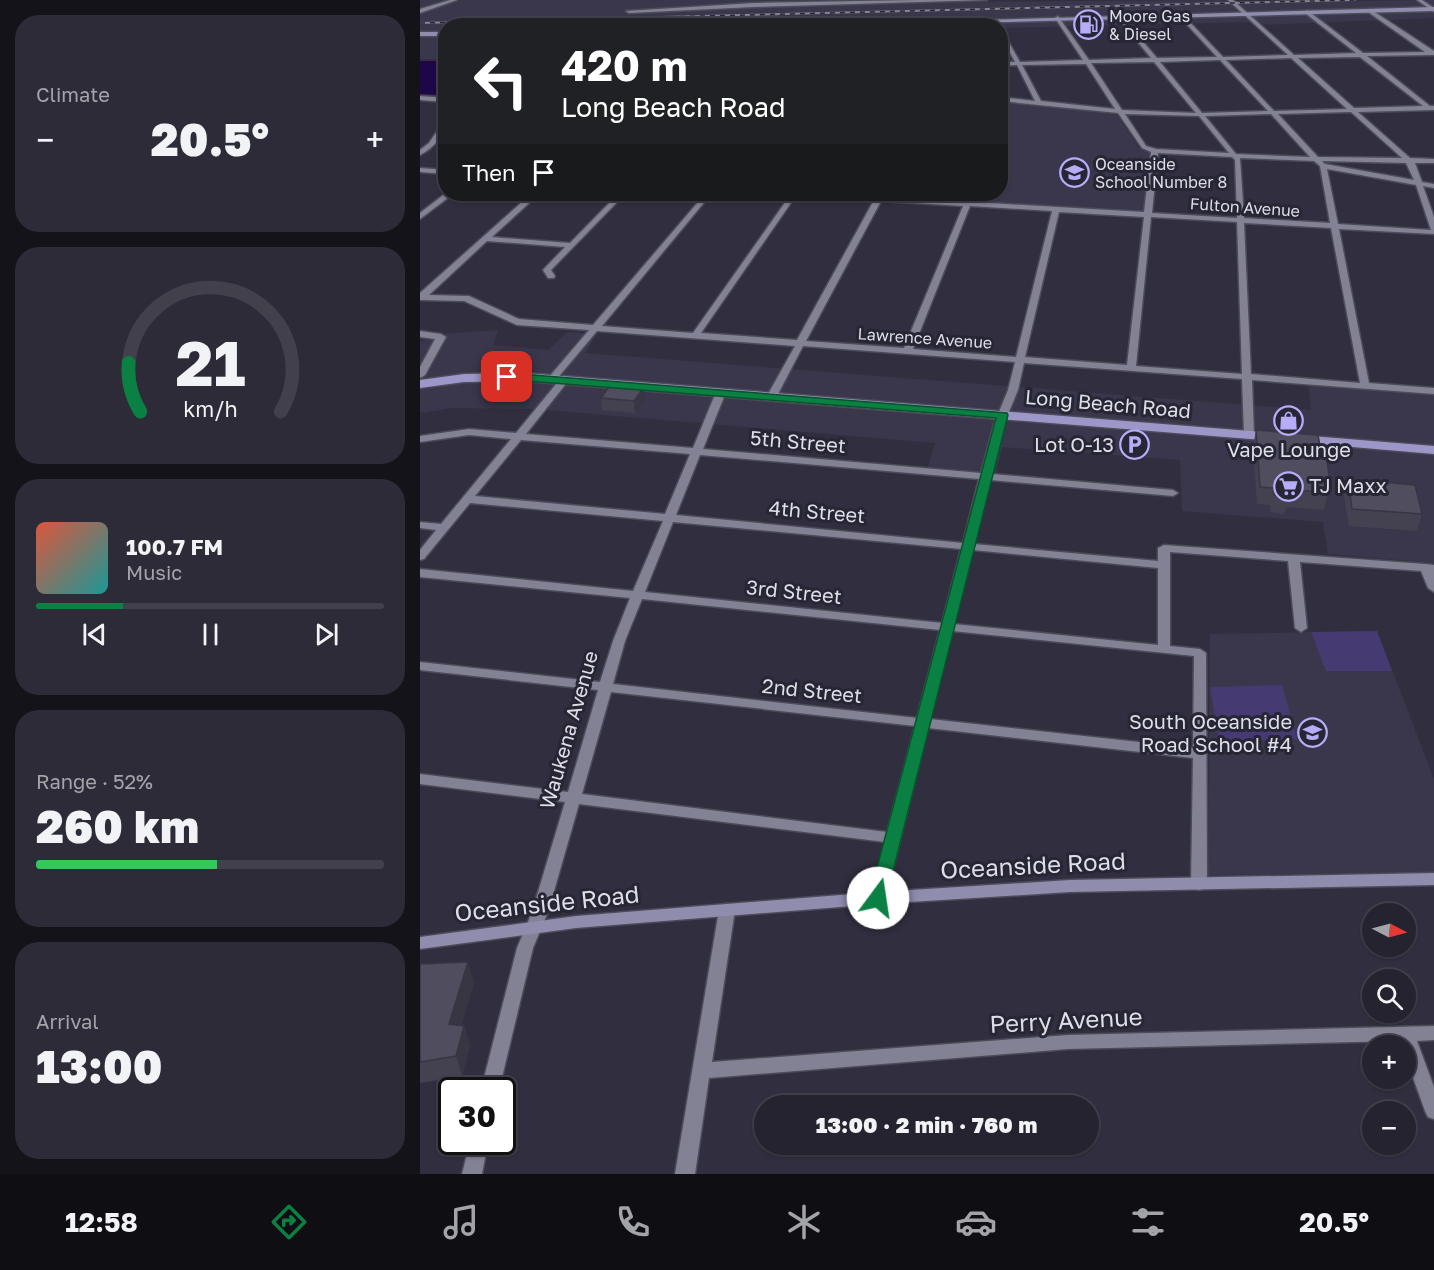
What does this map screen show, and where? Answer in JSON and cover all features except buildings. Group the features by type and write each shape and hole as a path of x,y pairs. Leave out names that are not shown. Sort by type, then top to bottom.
{"main road":[{"path":"1008,24 1058,18 1434,9"},
{"path":"420,34 438,34"},
{"name":"Long Beach Road","path":"420,384 482,377 558,380 1434,450"},
{"name":"Oceanside Road","path":"420,943 576,922 878,898 1070,886 1434,879"}],"street":[{"path":"420,11 455,0"},
{"path":"712,0 754,5 763,1"},
{"path":"797,0 827,4"},
{"path":"629,11 754,5 985,0"},
{"path":"1230,0 1412,164 1434,230"},
{"path":"1419,0 1434,9"},
{"path":"1370,11 1433,54"},
{"path":"1307,12 1432,109"},
{"path":"1181,15 1323,166 1365,386"},
{"path":"1120,17 1238,160 1249,435"},
{"path":"1058,18 1144,147 1155,151 1233,155 1434,161"},
{"path":"1008,44 1040,103"},
{"path":"1008,64 1433,54"},
{"path":"420,98 438,99"},
{"path":"1008,100 1121,112 1200,115 1432,109"},
{"path":"420,153 432,144 438,134"},
{"path":"1131,369 1155,151"},
{"path":"1323,166 1434,186"},
{"path":"420,170 438,171"},
{"path":"420,217 440,201"},
{"path":"420,297 528,201"},
{"path":"551,276 547,270 615,201"},
{"path":"420,557 519,436 595,328 702,201"},
{"path":"695,336 789,201"},
{"path":"772,396 877,201"},
{"name":"Fulton Avenue","path":"942,201 1335,226 1434,230"},
{"path":"908,351 967,203"},
{"path":"878,898 986,477 1020,360 1056,209"},
{"path":"485,239 572,245"},
{"name":"Lawrence Avenue","path":"420,297 466,298 517,322 1434,391"},
{"path":"420,334 441,337 420,375"},
{"name":"Waukena Avenue","path":"493,1077 525,948 540,912 619,641 721,392"},
{"name":"5th Street","path":"420,439 469,432 1173,493"},
{"name":"4th Street","path":"467,499 1164,564"},
{"path":"420,525 444,528"},
{"path":"1164,649 1164,548 1429,568 1434,588"},
{"path":"1294,558 1302,628"},
{"name":"3rd Street","path":"420,573 1200,653 1200,754"},
{"name":"2nd Street","path":"420,666 1200,754"},
{"path":"1199,884 1200,754"},
{"path":"420,779 894,838"},
{"path":"685,1174 727,910"},
{"path":"1405,1033 1434,1111"},
{"name":"Perry Avenue","path":"702,1071 1068,1042 1434,1033"},
{"path":"472,1174 476,1155"}],"shaded area":[{"path":"420,0 926,0 937,2 1229,0 1233,3 1434,0 1434,18 1255,25 1251,22 1008,28 1008,18 438,18 438,59 420,59"},
{"path":"420,61 438,61 438,95 420,94"},
{"name":"Oceanside School Number 8","path":"1008,102 1116,113 1139,148 1151,152 1143,212 974,201 1008,201"},
{"path":"498,330 493,345 549,350 567,332 597,334 585,353 1311,410 1308,383 1434,393 1434,563 1328,554 1323,522 1182,511 1180,460 1002,447 996,473 928,467 935,443 534,409 453,408 420,413 420,341 433,339 440,334"},
{"name":"South Oceanside Road School #4","path":"1377,631 1434,779 1434,872 1208,875 1210,634"},
{"path":"1377,631 1392,671 1326,671 1311,632"},
{"path":"1282,685 1297,739 1219,741 1210,687"}],"railway":[{"path":"623,18 1355,0"},
{"path":"420,23 438,23"}],"place":[{"name":"Moore Gas & Diesel","path":"1088,25"},
{"name":"Oceanside School Number 8","path":"1074,173"},
{"name":"Vape Lounge","path":"1289,420"},
{"name":"Lot O-13","path":"1135,445"},
{"name":"TJ Maxx","path":"1288,486"},
{"name":"South Oceanside Road School #4","path":"1313,733"}],"route":[{"path":"507,377 1003,415 878,898"}]}
